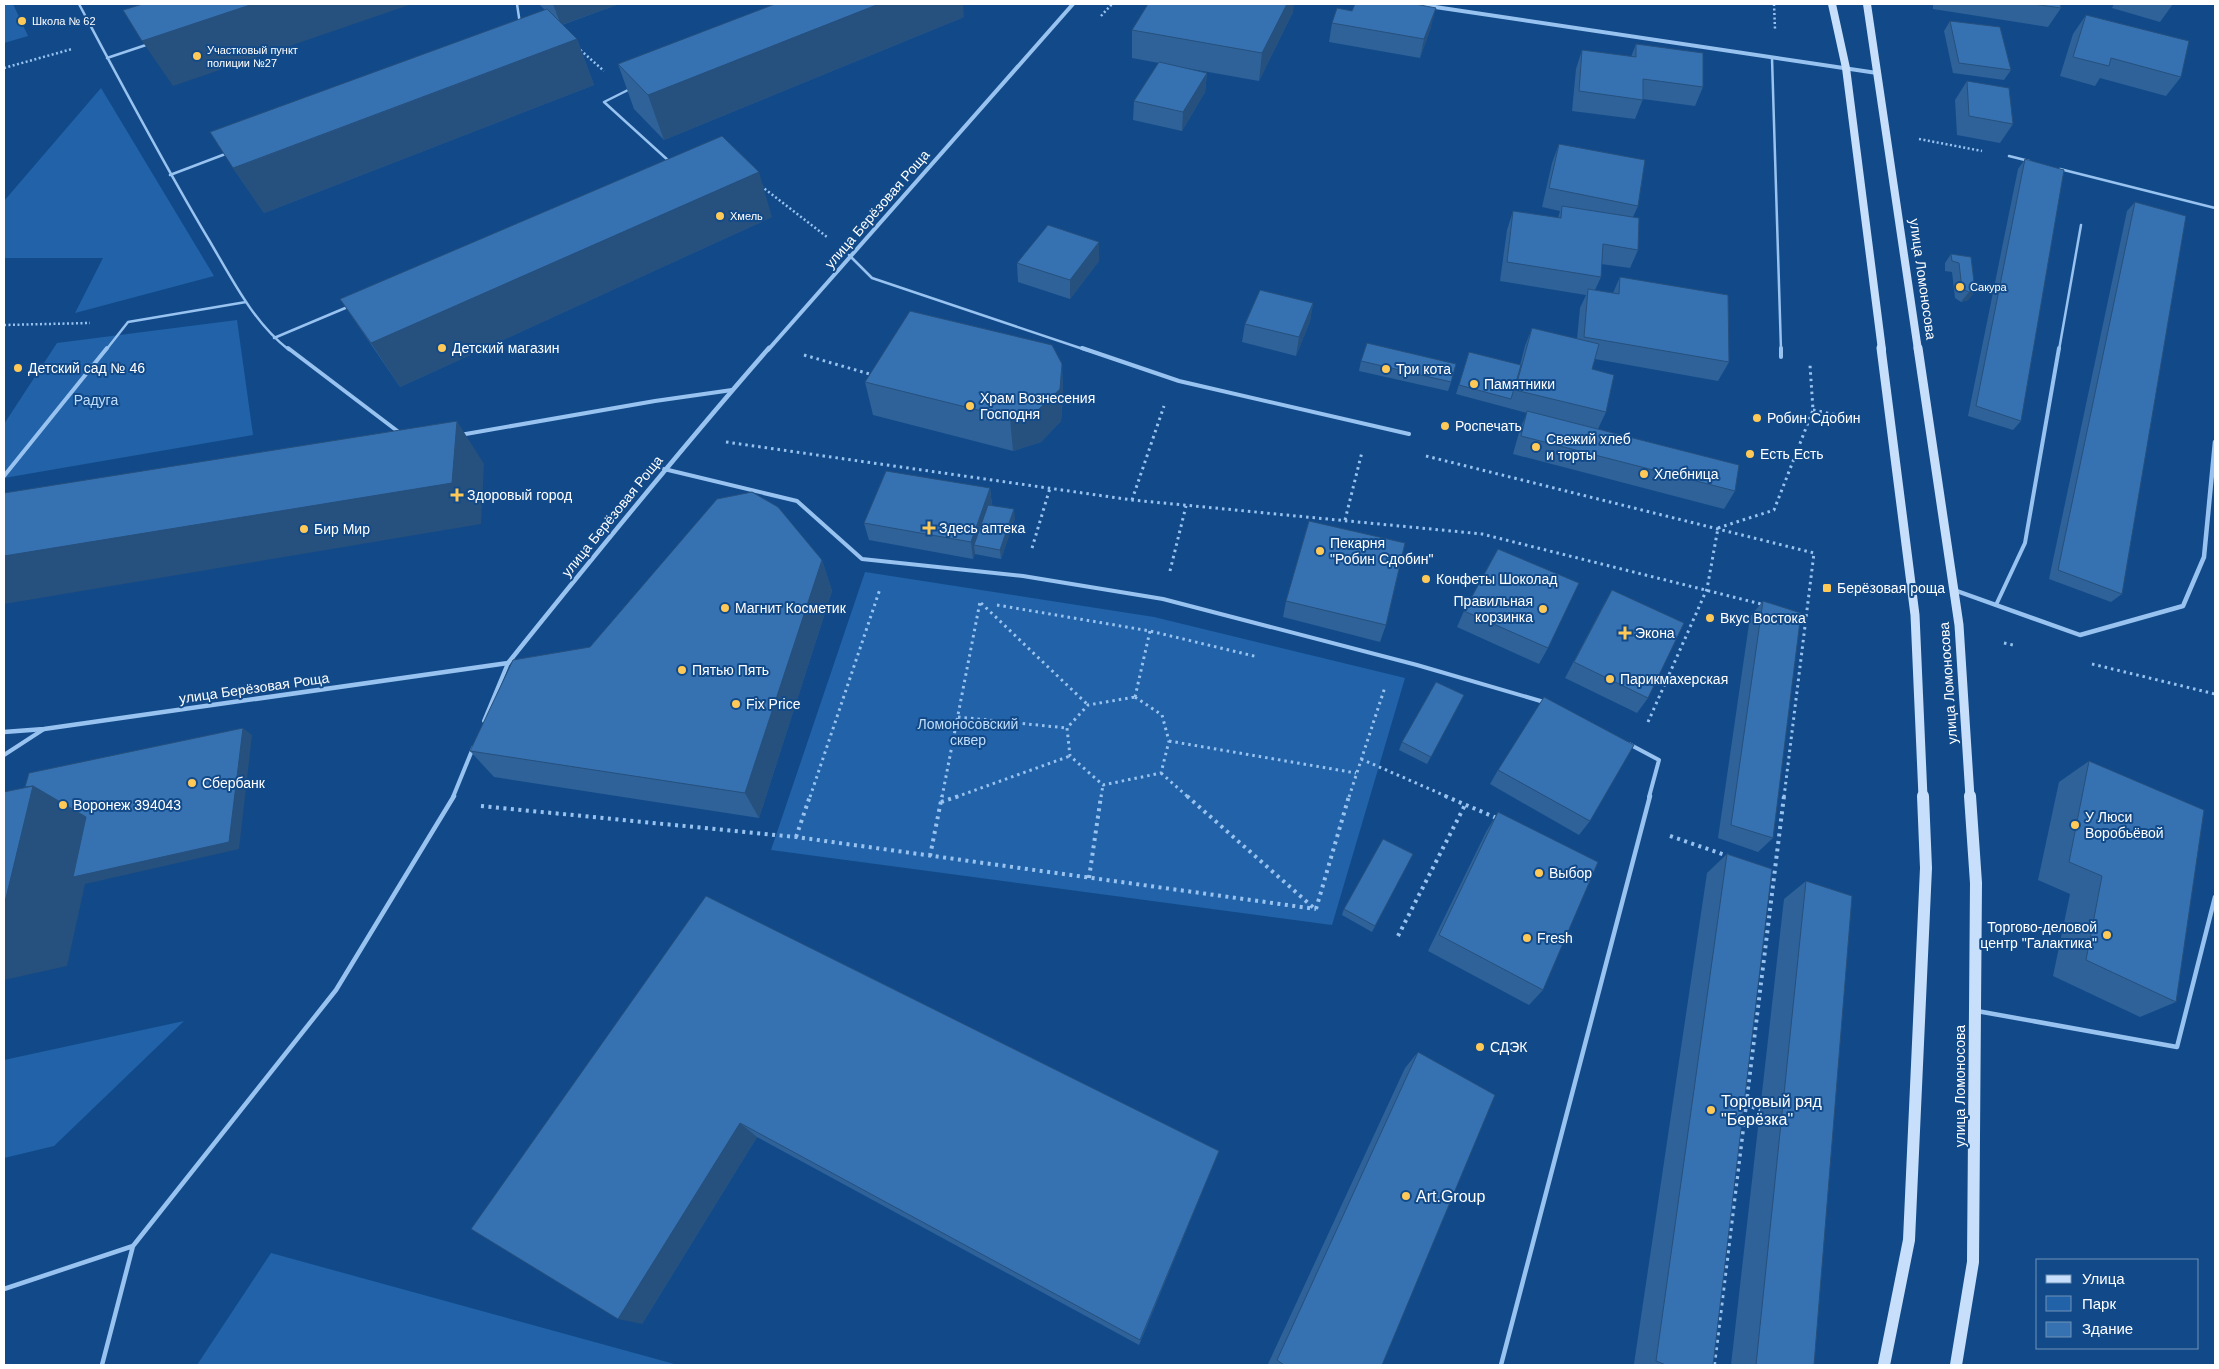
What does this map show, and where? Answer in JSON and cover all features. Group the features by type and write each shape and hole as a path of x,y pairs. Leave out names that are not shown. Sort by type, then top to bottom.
{"main road":[{"name":"улица Ломоносова","path":"1832,4 1846,68 1915,616 1926,868 1909,1240 1884,1365"},
{"name":"улица Ломоносова","path":"1867,4 1959,625 1976,883 1973,1262 1956,1365"}],"street":[{"name":"улица Берёзовая Роща","path":"4,732 44,729 508,663 664,469 694,438 732,390 1073,4"},
{"path":"1415,4 1877,72"},
{"path":"1954,590 2080,635 2183,606 2204,557 2215,442"}],"lane":[{"path":"79,4 170,175 246,302 274,338 406,437"},
{"path":"518,4 522,33"},
{"path":"107,58 154,42"},
{"path":"1772,58 1780,358"},
{"path":"639,86 604,102 672,164"},
{"path":"170,175 235,151"},
{"path":"2008,156 2037,163"},
{"path":"2056,168 2215,208"},
{"path":"1996,605 2025,543 2081,225"},
{"path":"850,255 872,278 1179,381 1409,434"},
{"path":"4,476 128,322 246,302"},
{"path":"274,338 357,304"},
{"path":"452,436 655,401 732,390"},
{"path":"664,469 797,501 862,559 1023,576 1163,599 1436,670 1537,698 1553,706"},
{"path":"483,724 508,663"},
{"path":"4,755 44,729"},
{"path":"1501,1365 1659,760 1620,740"},
{"path":"102,1365 133,1246 336,990 451,803 476,742"},
{"path":"1975,1011 2177,1047 2215,897"},
{"path":"4,1288 133,1246"}],"path":[{"path":"4,68 99,42"},
{"path":"571,47 580,48 614,81 604,102"},
{"path":"1916,139 2008,156"},
{"path":"760,185 850,255"},
{"path":"4,324 128,322"},
{"path":"804,354 833,365 876,376"},
{"path":"1132,500 1166,401"},
{"path":"725,442 1132,500 1482,534 1771,606"},
{"path":"1345,520 1362,450"},
{"path":"1023,576 1050,488"},
{"path":"1163,599 1186,506"},
{"path":"1637,748 1707,589 1718,528 1814,553 1714,1365"},
{"path":"796,837 881,586"},
{"path":"971,601 1150,631 1263,658"},
{"path":"930,856 980,602"},
{"path":"980,602 1088,705"},
{"path":"1798,614 1807,616"},
{"path":"1135,697 1150,631"},
{"path":"2004,643 2014,645"},
{"path":"2090,664 2215,694"},
{"path":"1316,909 1356,773 1386,687 1376,685"},
{"path":"1103,785 1070,756 1067,728 1088,705 1135,697 1162,715 1169,741 1161,773"},
{"path":"958,717 1067,728"},
{"path":"1169,741 1356,773"},
{"path":"941,802 1070,756"},
{"path":"1361,759 1502,821"},
{"path":"1103,785 1161,773"},
{"path":"1161,773 1316,909"},
{"path":"1089,878 1103,785"},
{"path":"451,803 796,837 1316,909"},
{"path":"1398,936 1465,805"},
{"path":"1642,826 1736,859"},
{"path":"1745,1104 1772,1114"}],"green space":[{"path":"4,4 13,4 28,36 4,43"},
{"path":"101,88 214,276 75,313 103,258 4,258 4,201"},
{"name":"Радуга","path":"237,320 253,435 4,478 4,424 57,343"},
{"name":"Ломоносовский сквер","path":"865,572 1154,617 1405,678 1332,925 771,850"},
{"path":"184,1021 54,1146 4,1158 4,1060"},
{"path":"271,1253 678,1365 197,1365"}],"building":[{"path":"143,4 253,4 142,41 123,10"},
{"path":"775,4 879,4 648,95 618,64"},
{"path":"1148,4 1287,4 1262,53 1132,30"},
{"path":"1355,4 1415,4 1436,8 1424,39 1332,23 1337,8 1352,11"},
{"path":"2033,4 2060,4 2061,8"},
{"path":"547,9 577,39 233,168 210,132"},
{"path":"2086,15 2189,41 2181,77 2111,58 2109,66 2073,57"},
{"path":"1950,21 2000,27 2011,70 1959,63"},
{"path":"1636,44 1703,53 1703,87 1643,79 1643,100 1579,91 1582,50 1636,57"},
{"path":"1159,62 1207,73 1183,112 1134,101"},
{"path":"1967,81 2009,88 2013,124 1969,116"},
{"path":"722,136 759,172 371,343 340,299"},
{"path":"1559,144 1645,160 1638,206 1549,188"},
{"path":"2025,159 2064,170 2021,421 1976,406"},
{"path":"2135,202 2186,216 2122,594 2058,570"},
{"path":"1562,206 1639,218 1638,250 1603,244 1601,277 1507,262 1513,211 1561,218"},
{"path":"1048,225 1099,242 1070,280 1017,263"},
{"path":"1951,254 1971,257 1975,291 1969,292 1962,289 1959,263 1952,261"},
{"path":"1620,277 1728,295 1729,362 1584,337 1588,289 1619,294"},
{"path":"1260,290 1313,303 1299,337 1245,324"},
{"path":"910,311 1052,345 1062,364 1060,389 1038,410 1010,418 865,382"},
{"path":"1532,328 1599,344 1592,369 1614,375 1606,412 1515,390"},
{"path":"1367,343 1456,364 1451,382 1361,361"},
{"path":"1469,352 1521,365 1511,399 1459,385"},
{"path":"1527,411 1739,465 1735,491 1521,436"},
{"path":"457,421 452,483 4,556 4,493"},
{"path":"886,471 990,488 971,542 864,523"},
{"path":"752,492 778,507 822,560 745,793 470,751 513,660 590,647 717,499"},
{"path":"988,505 1014,509 1000,550 974,545"},
{"path":"1309,521 1405,543 1386,625 1286,601"},
{"path":"1498,549 1579,583 1548,648 1464,611"},
{"path":"1612,590 1684,623 1648,698 1574,662"},
{"path":"1763,601 1801,613 1773,838 1731,825"},
{"path":"1436,682 1464,695 1431,757 1402,742"},
{"path":"1544,697 1634,745 1590,821 1498,770"},
{"path":"243,728 229,842 73,877 86,817 33,786 25,787 29,773"},
{"path":"2089,761 2204,810 2176,1002 2086,960 2102,876 2069,862"},
{"path":"33,786 4,906 4,792"},
{"path":"1498,812 1598,862 1543,990 1439,935"},
{"path":"1383,839 1413,854 1375,926 1344,909"},
{"path":"1727,854 1772,869 1713,1365 1666,1365 1656,1361"},
{"path":"1806,881 1852,896 1814,1365 1756,1365"},
{"path":"706,896 1219,1151 1140,1340 740,1123 618,1319 471,1229"},
{"path":"1418,1052 1495,1095 1382,1365 1284,1365 1277,1360"}],"place":[{"name":"Школа № 62","path":"22,21"},
{"name":"Участковый пункт полиции №27","path":"197,56"},
{"name":"Хмель","path":"720,216"},
{"name":"Сакура","path":"1960,287"},
{"name":"Детский магазин","path":"442,348"},
{"name":"Детский сад № 46","path":"18,368"},
{"name":"Три кота","path":"1386,369"},
{"name":"Памятники","path":"1474,384"},
{"name":"Храм Вознесения Господня","path":"970,406"},
{"name":"Робин Сдобин","path":"1757,418"},
{"name":"Роспечать","path":"1445,426"},
{"name":"Свежий хлеб и торты","path":"1536,447"},
{"name":"Есть Есть","path":"1750,454"},
{"name":"Хлебница","path":"1644,474"},
{"name":"Здоровый город","path":"457,495"},
{"name":"Здесь аптека","path":"929,528"},
{"name":"Бир Мир","path":"304,529"},
{"name":"Пекарня \"Робин Сдобин\"","path":"1320,551"},
{"name":"Конфеты Шоколад","path":"1426,579"},
{"name":"Берёзовая роща","path":"1827,588"},
{"name":"Магнит Косметик","path":"725,608"},
{"name":"Правильная корзинка","path":"1543,609"},
{"name":"Вкус Востока","path":"1710,618"},
{"name":"Экона","path":"1625,633"},
{"name":"Пятью Пять","path":"682,670"},
{"name":"Парикмахерская","path":"1610,679"},
{"name":"Fix Price","path":"736,704"},
{"name":"Сбербанк","path":"192,783"},
{"name":"Воронеж 394043","path":"63,805"},
{"name":"У Люси Воробьёвой","path":"2075,825"},
{"name":"Выбор","path":"1539,873"},
{"name":"Торгово-деловой центр \"Галактика\"","path":"2107,935"},
{"name":"Fresh","path":"1527,938"},
{"name":"СДЭК","path":"1480,1047"},
{"name":"Торговый ряд \"Берёзка\"","path":"1711,1110"},
{"name":"Art.Group","path":"1406,1196"}]}
